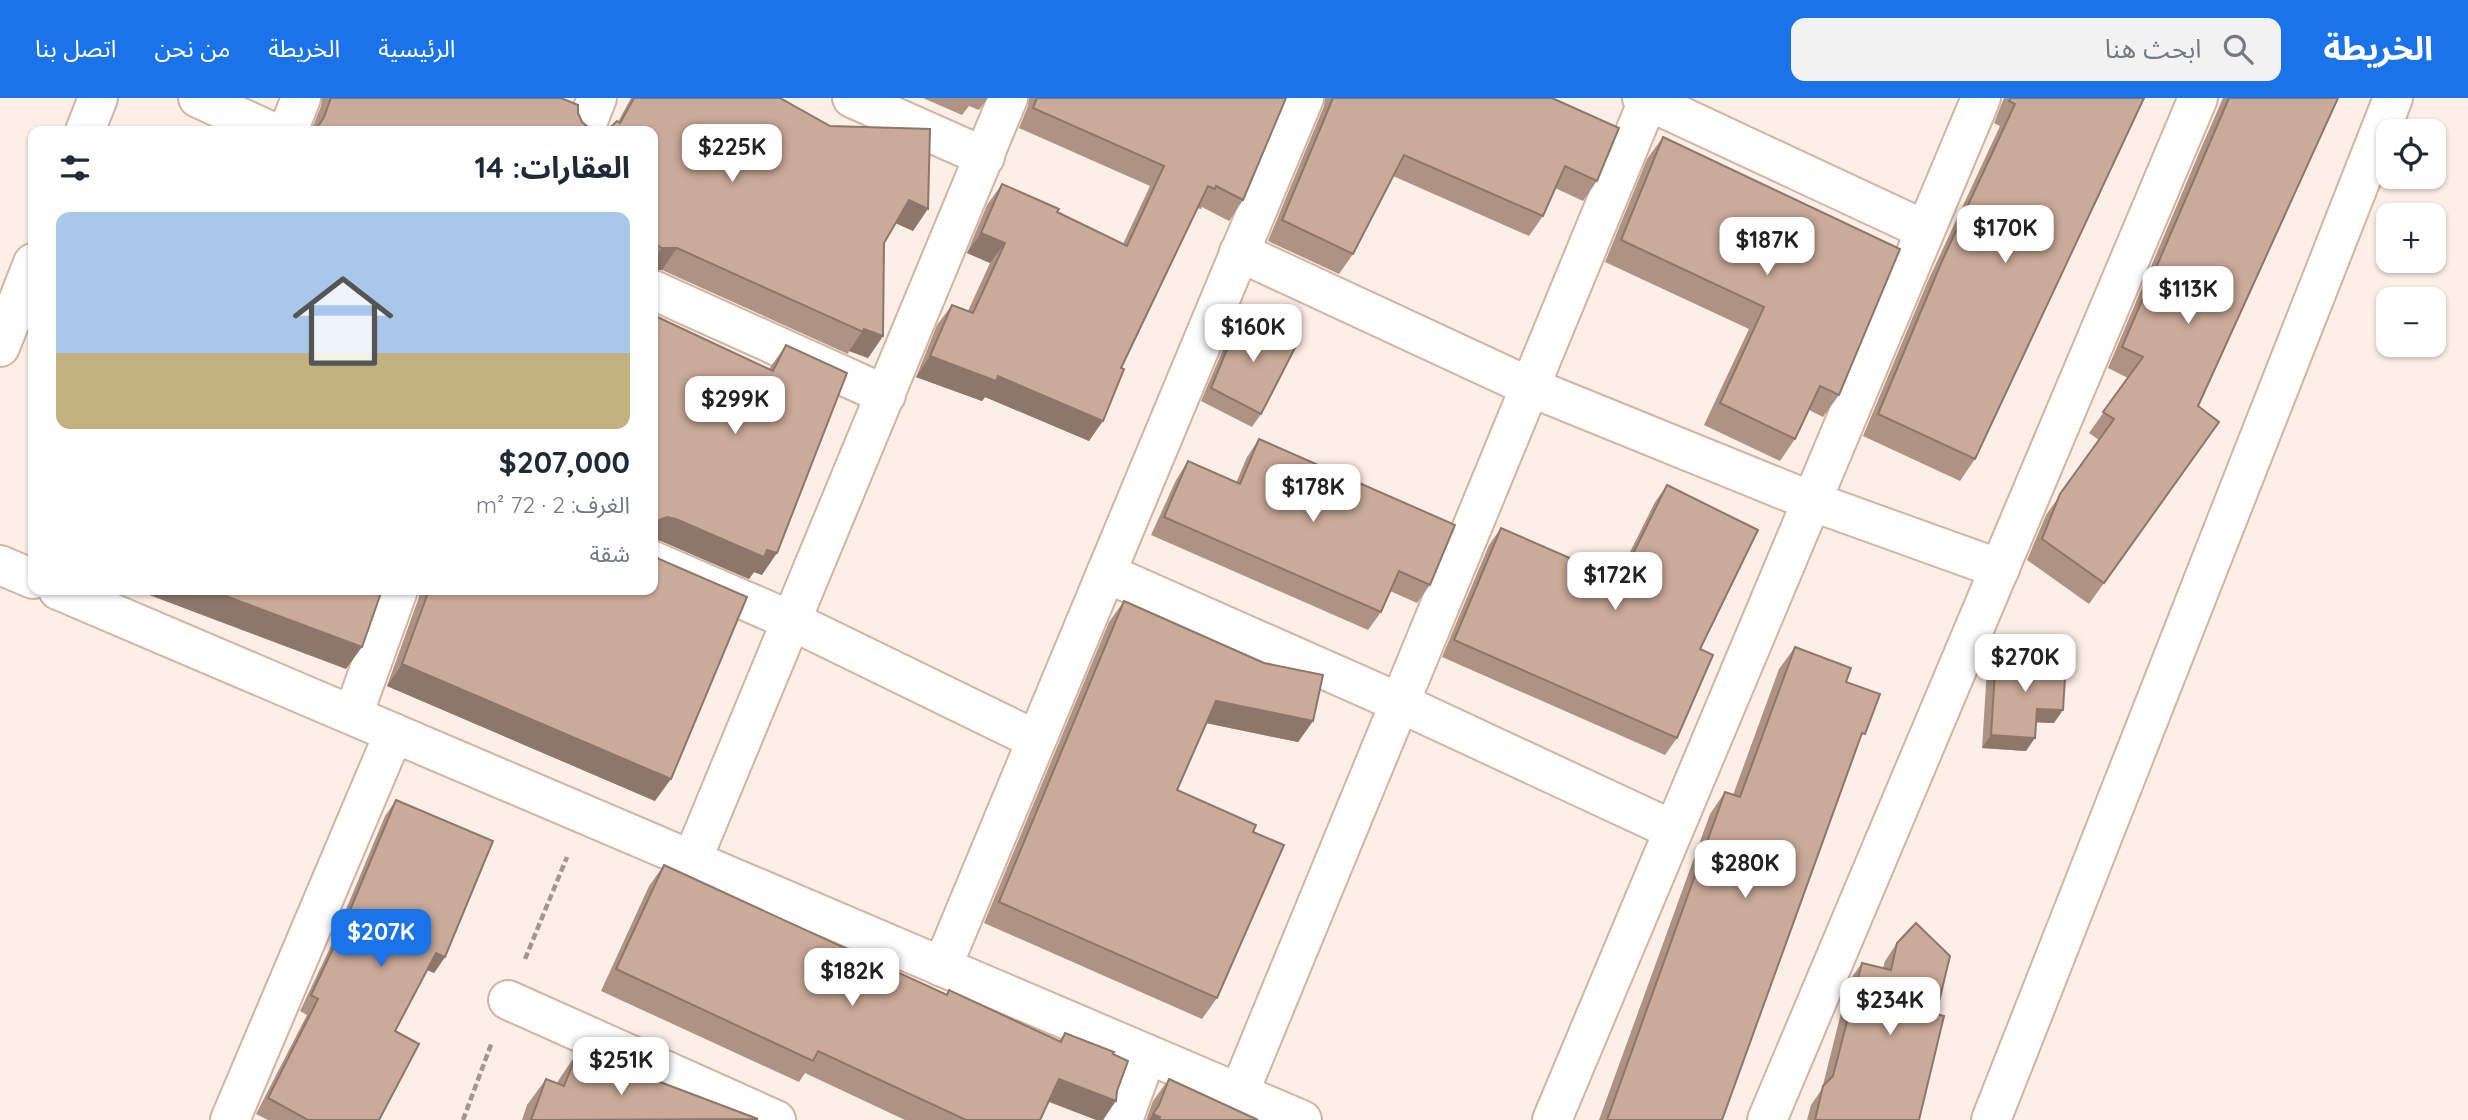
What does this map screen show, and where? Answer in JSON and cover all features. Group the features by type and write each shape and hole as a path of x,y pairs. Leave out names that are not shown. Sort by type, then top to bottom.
{"street":[{"path":"87,126 98,98"},
{"path":"198,98 259,126"},
{"path":"290,126 301,98"},
{"path":"586,126 597,98"},
{"path":"852,98 985,157"},
{"path":"692,860 1008,98"},
{"path":"942,967 1304,98"},
{"path":"1552,1120 1981,98"},
{"path":"1767,1120 2197,98"},
{"path":"1991,1120 2393,98"},
{"path":"1239,1093 1646,99 1925,230"},
{"path":"1239,252 1530,387 1811,501 2000,569"},
{"path":"0,347 28,284"},
{"path":"658,291 886,395"},
{"path":"658,563 792,621 1036,740"},
{"path":"0,565 28,577"},
{"path":"1106,573 1400,703 1673,830"},
{"path":"85,595 112,600 352,715 1302,1120"},
{"path":"352,715 396,595"},
{"path":"230,1120 394,733"},
{"path":"508,1000 776,1120"},
{"path":"1123,1120 1147,1054"}],"building":[{"path":"331,98 561,98 578,105 578,113 587,126 318,126"},
{"path":"634,98 780,98 830,126 930,129 928,209 909,200 884,243 883,336 864,329 863,332 677,248 658,246 658,126 612,126 617,121 620,123"},
{"path":"1037,98 1286,98 1243,200 1216,186 1215,189 1208,186 1121,368 1124,369 1103,421 998,376 996,381 930,356 952,305 973,313 1005,243 981,233 1002,184 1059,209 1057,212 1127,246 1164,166 1033,108"},
{"path":"1333,98 1552,98 1619,128 1597,181 1565,166 1543,216 1404,155 1353,254 1282,220"},
{"path":"2011,98 2144,98 1975,459 1878,414 1942,261 2015,104 2009,101"},
{"path":"2229,98 2338,98 2198,406 2219,422 2104,583 2042,539 2060,494 2114,419 2103,412 2143,357 2122,347"},
{"path":"1663,137 1900,249 1839,395 1820,386 1795,439 1720,403 1764,307 1621,240"},
{"path":"1242,313 1298,342 1261,414 1211,388"},
{"path":"658,317 773,371 786,345 847,373 777,553 767,550 764,557 667,517 658,520"},
{"path":"1259,439 1455,525 1430,585 1399,571 1381,612 1164,517 1188,461 1240,484"},
{"path":"1667,485 1758,530 1700,649 1713,655 1677,738 1454,640 1501,528 1620,580"},
{"path":"658,558 747,597 671,779 402,664 427,595 658,595"},
{"path":"223,595 380,595 362,647"},
{"path":"1124,601 1264,663 1323,675 1313,721 1216,701 1177,790 1256,825 1253,832 1284,845 1217,998 999,902"},
{"path":"1795,647 1851,668 1846,682 1880,694 1865,734 1862,733 1722,1120 1607,1120 1725,792 1740,797"},
{"path":"1996,656 2066,661 2063,710 2037,709 2035,738 1991,735"},
{"path":"396,800 493,841 445,957 436,953 395,1031 419,1044 379,1120 308,1120 268,1098 318,999 311,995 340,934"},
{"path":"664,865 947,995 949,990 1061,1042 1065,1033 1114,1052 1113,1054 1128,1061 1116,1101 1059,1079 1040,1120 966,1120 818,1051 813,1061 616,969"},
{"path":"1916,923 1950,956 1936,1014 1944,1016 1919,1120 1815,1120 1823,1086 1833,1076 1862,963 1891,970 1897,943"},
{"path":"578,1051 758,1119 531,1120 546,1079 564,1086"},
{"path":"1169,1079 1258,1120 1159,1120 1160,1117 1153,1114"}]}
